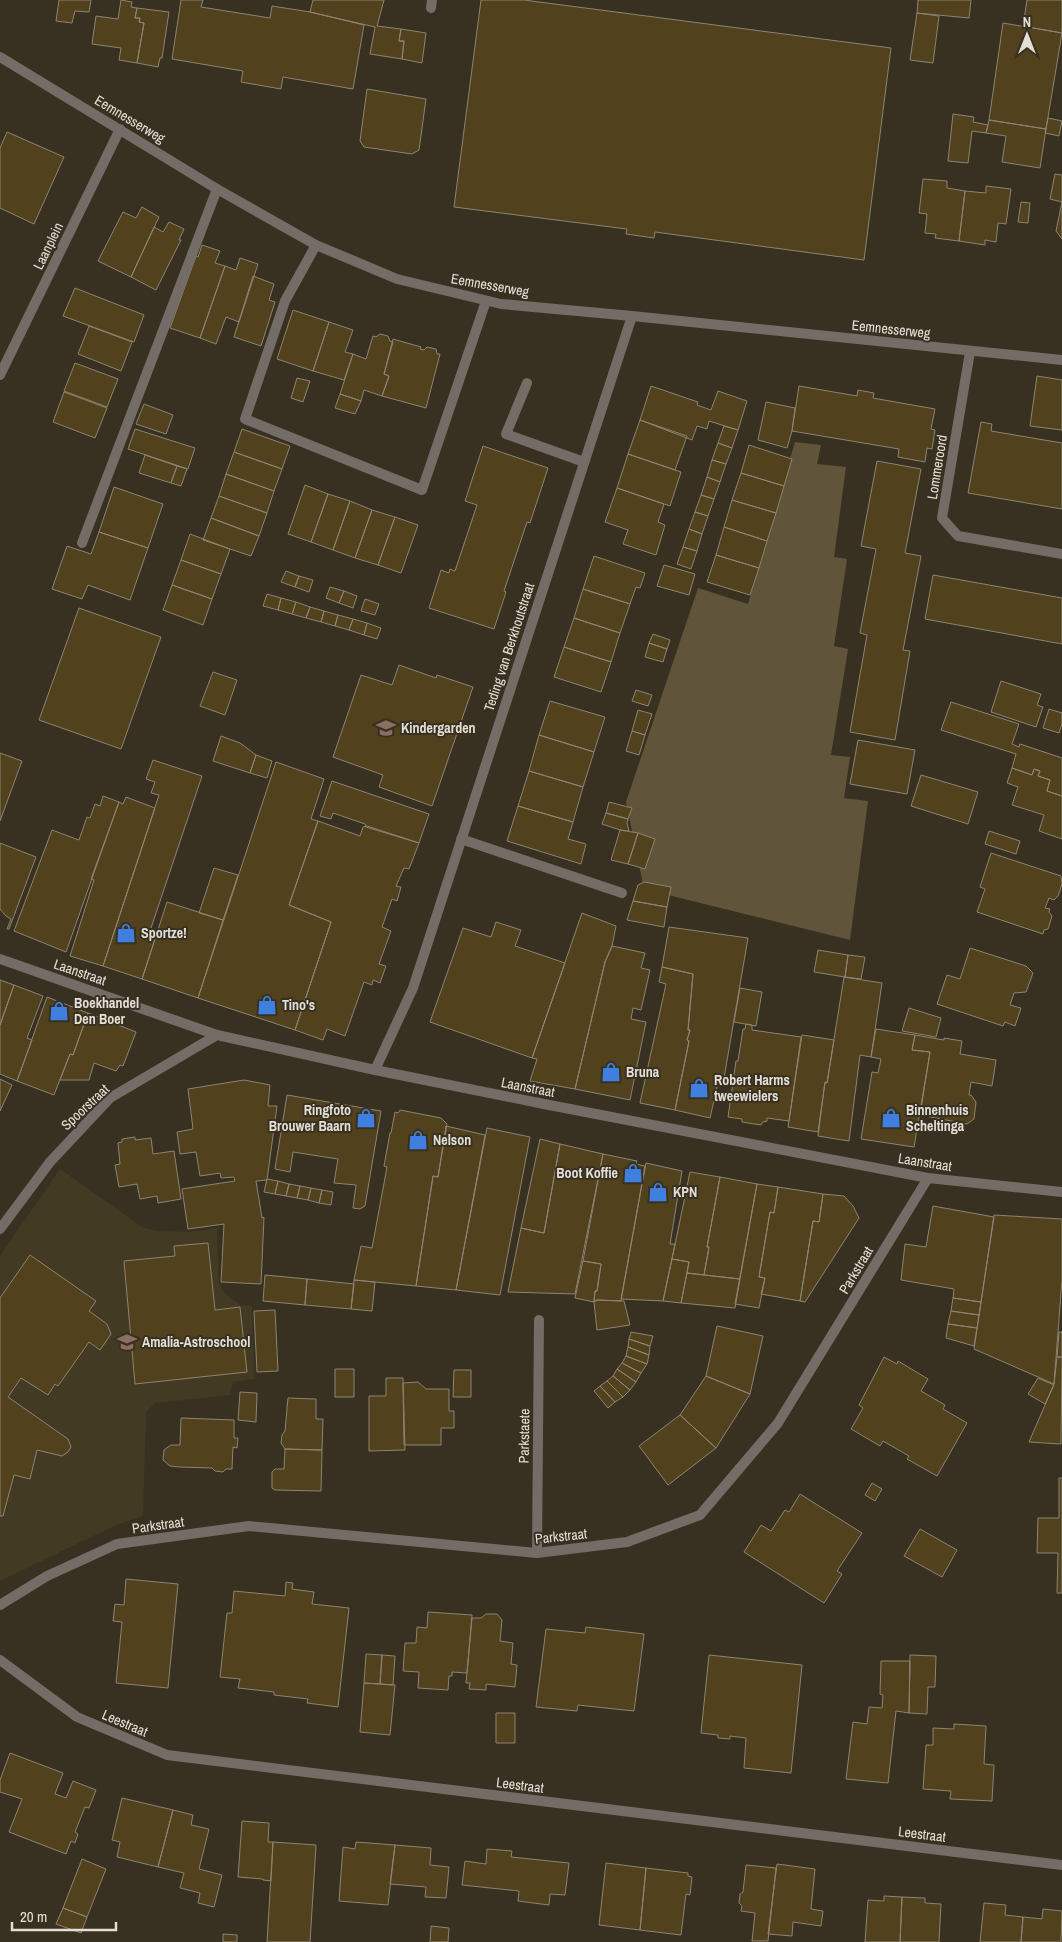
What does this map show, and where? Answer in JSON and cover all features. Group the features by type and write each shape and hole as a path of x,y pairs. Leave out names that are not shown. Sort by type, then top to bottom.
{"street":[{"name":"Eemnesserweg","path":"0,57 217,189 316,244 397,279 501,304 1062,360"},
{"name":"Laanplein","path":"0,375 120,129"},
{"path":"82,543 217,189"},
{"path":"316,244 285,301 245,419 422,490 486,301"},
{"name":"Teding van Berkhoutstraat","path":"375,1070 413,988 632,316"},
{"name":"Lommeroord","path":"970,352 942,518 958,536 1062,554"},
{"path":"527,383 506,434 584,462"},
{"path":"461,839 622,893"},
{"name":"Laanstraat","path":"0,959 217,1035 375,1070 541,1104 928,1178 1062,1192"},
{"name":"Spoorstraat","path":"0,1229 50,1162 110,1098 217,1035"},
{"name":"Parkstraat","path":"0,1605 47,1576 117,1544 250,1526 537,1554 627,1542 700,1515 778,1423 928,1178"},
{"name":"Parkstaete","path":"537,1554 539,1320"},
{"name":"Leestraat","path":"0,1660 77,1717 167,1756 1062,1865"}],"shaded area":[{"path":"795,442 821,445 817,464 846,467 834,557 847,559 834,646 848,649 831,755 850,757 844,798 868,801 850,940 644,889 626,802 698,588 748,604"},
{"name":"Amalia-Astroschool","path":"60,1169 142,1227 157,1231 190,1232 217,1228 219,1283 225,1293 240,1305 252,1306 254,1379 233,1382 230,1395 155,1403 146,1412 143,1516 116,1525 0,1581 0,1256"}],"building":[{"path":"59,0 91,0 89,12 75,11 72,23 56,21"},
{"path":"121,0 132,2 131,7 137,8 135,18 140,18 139,22 144,23 137,63 119,60 121,48 92,44 96,16 118,19"},
{"path":"181,0 203,0 201,7 270,18 272,6 310,12 364,25 353,89 283,77 281,89 241,82 243,71 172,59"},
{"path":"313,0 384,0 377,26 401,29 399,41 404,41 402,59 370,54 375,27 310,12"},
{"path":"481,0 524,0 891,48 864,260 655,232 654,238 626,234 627,229 454,207"},
{"path":"918,0 971,0 969,18 917,13"},
{"path":"1027,0 1062,0 1062,33 1023,26"},
{"path":"137,8 169,12 162,58 160,58 158,67 137,63 144,23 139,22 140,18 135,18"},
{"path":"917,13 939,16 933,63 910,60"},
{"path":"1003,23 1062,33 1046,129 989,120"},
{"path":"401,29 426,33 422,63 402,59 404,41 399,41"},
{"path":"367,89 426,99 419,150 412,154 364,147 360,141"},
{"path":"953,114 974,117 973,122 988,125 986,133 972,131 968,163 948,161"},
{"path":"1048,118 1062,121 1059,136 1045,133"},
{"path":"989,120 1046,129 1040,168 1002,162 1006,136 986,133"},
{"path":"7,132 64,157 34,224 0,208 0,148"},
{"path":"1055,174 1062,175 1062,202 1050,199"},
{"path":"923,179 947,181 947,188 965,191 959,241 935,238 936,234 925,233 927,214 919,213"},
{"path":"986,186 1011,189 1006,224 998,223 996,242 985,240 985,245 959,241 965,191 986,193"},
{"path":"1021,202 1030,203 1028,223 1018,222"},
{"path":"1062,202 1062,239 1056,231"},
{"path":"142,207 159,217 131,277 98,261 123,212 136,218"},
{"path":"169,222 184,229 179,240 181,240 156,290 131,277 154,227 163,232"},
{"path":"202,245 220,251 215,263 225,266 200,338 170,328 196,256 198,257"},
{"path":"240,258 258,264 239,322 226,317 216,344 200,338 225,266 236,270"},
{"path":"253,276 274,284 269,300 275,302 261,346 234,337"},
{"path":"75,288 144,315 134,342 63,316"},
{"path":"293,310 329,322 313,371 277,359"},
{"path":"329,322 353,330 345,352 353,354 344,380 313,371"},
{"path":"89,326 132,342 121,371 78,354"},
{"path":"380,334 388,336 390,341 393,342 384,374 389,376 382,396 364,390 361,401 340,394 353,354 366,359 373,336 376,337"},
{"path":"393,339 421,347 420,349 424,350 427,347 436,349 437,354 440,354 426,408 382,396 389,376 384,374"},
{"path":"75,363 118,379 107,407 64,391"},
{"path":"1037,376 1062,380 1062,430 1030,426"},
{"path":"297,378 310,381 303,402 291,398"},
{"path":"651,386 698,402 697,405 711,410 718,391 747,401 738,430 709,421 707,429 697,426 692,440 640,420"},
{"path":"799,386 857,396 858,390 874,393 873,398 935,409 931,429 935,430 932,449 927,448 925,462 898,457 899,449 792,431"},
{"path":"64,392 107,408 95,438 53,422"},
{"path":"340,394 361,401 355,414 335,408"},
{"path":"766,402 795,408 792,431 787,448 758,440"},
{"path":"144,404 173,415 166,434 136,424"},
{"path":"640,420 687,436 675,470 628,454"},
{"path":"981,422 992,424 991,431 1062,443 1062,509 968,493"},
{"path":"724,426 738,430 732,448 718,443"},
{"path":"135,429 195,448 188,469 128,449"},
{"path":"242,429 290,446 282,469 234,452"},
{"path":"718,443 732,448 726,464 712,460"},
{"path":"749,445 792,459 784,486 741,473"},
{"path":"483,446 548,468 530,523 527,522 504,591 506,592 494,629 429,608 441,570 449,573 450,569 455,571 477,505 465,501"},
{"path":"234,452 282,469 274,491 226,474"},
{"path":"628,454 681,472 670,506 617,488"},
{"path":"145,455 177,466 171,483 139,473"},
{"path":"712,460 726,464 720,482 707,477"},
{"path":"877,461 921,469 905,553 921,556 903,650 910,651 895,740 850,732 867,635 860,633 876,549 861,546"},
{"path":"177,466 187,469 181,486 171,483"},
{"path":"741,473 784,486 776,513 732,500"},
{"path":"226,474 274,491 267,513 219,496"},
{"path":"707,477 720,482 714,499 701,495"},
{"path":"305,485 328,494 311,542 288,534"},
{"path":"114,487 163,504 148,548 99,532"},
{"path":"617,488 664,504 658,522 665,525 656,555 623,544 628,530 605,522"},
{"path":"328,494 350,501 333,550 311,542"},
{"path":"701,495 714,499 708,516 695,512"},
{"path":"219,496 267,513 259,536 211,518"},
{"path":"732,500 776,513 767,541 724,527"},
{"path":"350,501 372,510 355,558 333,550"},
{"path":"372,510 395,517 378,565 355,558"},
{"path":"695,512 708,516 702,534 689,529"},
{"path":"395,517 418,525 401,573 378,565"},
{"path":"211,518 259,536 251,556 203,540"},
{"path":"724,527 767,541 759,568 716,555"},
{"path":"689,529 702,534 697,551 683,547"},
{"path":"99,532 148,548 130,600 88,585 82,599 52,589 67,546 91,554"},
{"path":"190,534 230,549 221,574 181,560"},
{"path":"683,547 697,551 691,569 677,564"},
{"path":"716,555 759,568 750,595 707,582"},
{"path":"594,556 645,573 640,588 636,587 630,604 583,589"},
{"path":"181,560 221,574 212,599 172,585"},
{"path":"664,565 695,574 689,595 657,586"},
{"path":"286,571 299,576 295,587 281,582"},
{"path":"933,575 1062,598 1062,644 925,619"},
{"path":"299,576 313,580 309,592 295,587"},
{"path":"172,585 212,599 203,625 163,610"},
{"path":"330,587 344,591 339,603 326,598"},
{"path":"583,589 630,604 620,633 574,618"},
{"path":"344,591 357,596 353,608 339,603"},
{"path":"267,594 281,598 278,610 263,606"},
{"path":"281,598 296,602 292,614 278,610"},
{"path":"365,599 379,604 375,615 361,611"},
{"path":"296,602 310,607 306,618 292,614"},
{"path":"310,607 324,611 321,622 306,618"},
{"path":"79,608 161,637 121,749 39,720"},
{"path":"324,611 338,615 335,626 321,622"},
{"path":"338,615 353,619 349,630 335,626"},
{"path":"574,618 620,633 611,662 564,647"},
{"path":"353,619 367,623 364,635 349,630"},
{"path":"367,623 381,628 377,639 364,635"},
{"path":"653,634 670,640 667,649 649,643"},
{"path":"649,643 667,649 663,662 645,657"},
{"path":"564,647 611,662 601,692 554,677"},
{"path":"399,665 436,678 437,675 473,687 432,806 379,787 383,775 333,757 361,675 392,685"},
{"path":"213,672 237,680 225,715 200,706"},
{"path":"1001,681 1041,694 1037,705 1043,707 1036,727 991,712"},
{"path":"636,690 652,695 648,706 632,701"},
{"path":"550,701 605,717 594,752 539,735"},
{"path":"951,702 1019,724 1012,744 1019,747 1020,744 1062,758 1062,796 1047,791 1050,780 1038,776 1040,771 1034,769 1032,775 1012,768 1016,754 941,730"},
{"path":"1049,709 1062,713 1062,724 1059,733 1043,728"},
{"path":"638,710 652,714 645,735 632,731"},
{"path":"632,731 645,735 639,755 626,751"},
{"path":"539,735 594,752 583,787 529,771"},
{"path":"221,736 240,743 256,755 250,773 213,761"},
{"path":"858,740 915,750 907,794 850,784"},
{"path":"0,753 22,761 0,821"},
{"path":"256,755 272,761 267,778 250,773"},
{"path":"153,760 202,776 149,934 156,936 142,979 103,966 159,795 151,793 155,782 146,779"},
{"path":"276,762 324,779 311,819 318,821 289,905 331,922 295,1030 198,998"},
{"path":"1012,768 1032,775 1034,769 1040,771 1038,776 1050,780 1047,791 1062,796 1062,839 1039,831 1044,815 1012,805 1018,787 1007,783"},
{"path":"529,771 583,787 573,822 518,806"},
{"path":"921,775 978,792 968,824 911,806"},
{"path":"332,781 429,814 419,843 366,827 365,824 333,813 331,819 320,816"},
{"path":"103,796 119,802 66,952 14,931 52,830 79,840 87,817 90,818 95,804 100,806"},
{"path":"126,797 155,808 103,966 70,956 94,880 91,879 119,802 123,804"},
{"path":"609,802 632,808 628,819 606,813"},
{"path":"518,806 573,822 568,839 586,844 581,864 507,841"},
{"path":"606,813 628,819 629,831 602,824"},
{"path":"318,821 360,836 363,827 367,826 419,843 409,869 404,868 396,886 401,887 397,901 392,899 382,927 391,931 379,964 386,966 380,983 373,980 372,985 364,982 345,1036 327,1029 323,1040 295,1030 331,922 289,905"},
{"path":"620,830 638,833 628,864 611,860"},
{"path":"989,831 1020,841 1016,854 985,844"},
{"path":"638,833 655,839 645,869 628,864"},
{"path":"0,843 36,857 9,929 7,929 11,919 0,909"},
{"path":"991,853 1061,876 1062,884 1058,896 1054,900 1049,898 1045,908 1050,909 1049,912 1052,916 1048,929 1044,930 1043,934 977,912 985,889 980,887"},
{"path":"214,868 238,875 223,920 199,913"},
{"path":"644,882 671,887 667,907 633,901 638,885"},
{"path":"633,901 667,907 664,927 627,920"},
{"path":"167,902 223,920 198,998 142,979"},
{"path":"582,913 616,926 612,946 605,962 575,1089 530,1081 537,1059 532,1058"},
{"path":"496,922 521,930 515,946 565,963 532,1058 430,1022 463,928 491,937"},
{"path":"669,927 748,938 723,1084 718,1083 710,1118 675,1110 689,1041 687,1040 690,1030 688,1030 693,974 662,967"},
{"path":"612,946 645,953 641,968 650,970 641,1010 633,1008 631,1019 646,1022 630,1100 575,1089 605,962"},
{"path":"970,948 1026,966 1033,973 1026,992 1014,993 1010,1005 1021,1008 1015,1026 1005,1022 1003,1026 937,1004 947,975 960,979"},
{"path":"818,950 848,955 845,977 814,972"},
{"path":"848,955 865,957 861,979 845,977"},
{"path":"662,967 693,974 688,1030 690,1030 687,1040 689,1041 675,1110 640,1103 666,984 659,982"},
{"path":"844,977 882,983 871,1057 860,1055 849,1141 818,1136 825,1082 827,1083"},
{"path":"0,980 14,985 0,1025"},
{"path":"14,985 43,996 27,1038 32,1040 17,1081 0,1074 0,1025"},
{"path":"740,988 762,992 756,1026 734,1022"},
{"path":"47,997 88,1013 73,1055 70,1054 54,1095 17,1081"},
{"path":"909,1008 941,1018 936,1037 902,1031"},
{"path":"88,1013 136,1032 123,1066 120,1065 116,1071 94,1063 89,1080 60,1080 70,1054 73,1055"},
{"path":"746,1024 752,1025 752,1030 801,1037 789,1121 767,1118 767,1121 761,1125 742,1122 742,1119 728,1117 736,1061 738,1061 743,1029 745,1029"},
{"path":"876,1029 915,1035 912,1050 930,1052 914,1147 861,1139 872,1072 878,1073 881,1059 871,1057"},
{"path":"802,1035 834,1040 827,1083 825,1082 818,1132 788,1127"},
{"path":"915,1035 962,1041 960,1054 996,1060 992,1086 971,1082 969,1095 976,1102 974,1119 967,1124 920,1115 930,1052 912,1050"},
{"path":"0,1079 12,1085 0,1111"},
{"path":"244,1080 270,1085 268,1106 277,1106 267,1180 256,1181 262,1218 264,1217 261,1284 221,1282 224,1224 188,1229 182,1189 235,1181 234,1177 221,1178 220,1173 200,1176 196,1152 180,1154 177,1132 193,1129 188,1089"},
{"path":"287,1095 381,1111 365,1206 360,1209 353,1208 356,1185 334,1183 338,1159 293,1152 290,1172 275,1169"},
{"path":"400,1110 441,1118 447,1124 438,1177 433,1176 416,1286 354,1280 361,1246 372,1248 387,1167 384,1166 390,1133 395,1112 398,1113"},
{"path":"446,1126 485,1135 456,1290 416,1286 433,1176 438,1177"},
{"path":"487,1128 530,1137 500,1295 456,1290"},
{"path":"135,1137 135,1140 151,1138 153,1154 174,1151 181,1199 158,1203 157,1196 140,1199 137,1184 119,1187 115,1165 120,1164 118,1143 122,1142 122,1139"},
{"path":"540,1139 560,1144 544,1233 521,1228"},
{"path":"560,1144 603,1154 575,1294 508,1292 521,1228 544,1233"},
{"path":"603,1154 637,1161 636,1164 645,1166 621,1301 597,1300 594,1302 601,1264 583,1261"},
{"path":"646,1163 682,1171 670,1244 675,1244 663,1301 621,1299"},
{"path":"690,1172 720,1177 707,1247 709,1247 704,1275 687,1273 689,1262 672,1259"},
{"path":"720,1177 757,1184 740,1279 704,1275 709,1247 707,1247"},
{"path":"267,1179 278,1181 275,1194 264,1192"},
{"path":"278,1181 289,1184 286,1196 275,1194"},
{"path":"289,1184 300,1186 297,1198 286,1196"},
{"path":"757,1184 778,1187 774,1213 770,1212 759,1277 765,1278 759,1308 735,1304"},
{"path":"300,1186 311,1188 308,1200 297,1198"},
{"path":"778,1187 823,1194 819,1222 813,1221 800,1301 761,1294 765,1278 759,1277 770,1212 774,1213"},
{"path":"311,1188 322,1190 319,1203 308,1200"},
{"path":"322,1190 333,1192 331,1205 319,1203"},
{"path":"823,1194 844,1196 853,1206 859,1218 805,1302 800,1301 813,1221 819,1222"},
{"path":"933,1206 994,1217 981,1302 953,1298 954,1289 901,1280 905,1244 926,1247"},
{"path":"994,1215 1062,1219 1062,1280 1054,1384 974,1349"},
{"path":"208,1243 215,1310 240,1307 247,1372 135,1384 124,1261 175,1256 174,1246"},
{"path":"30,1255 96,1301 89,1311 107,1324 111,1334 100,1350 89,1342 58,1386 55,1384 48,1395 21,1378 8,1397 68,1439 71,1447 62,1456 37,1450 30,1479 14,1475 3,1516 0,1516 0,1298"},
{"path":"672,1259 689,1262 681,1303 663,1301"},
{"path":"583,1261 601,1264 594,1302 575,1298"},
{"path":"687,1273 740,1279 735,1308 681,1303"},
{"path":"265,1275 307,1279 305,1305 263,1301"},
{"path":"307,1279 354,1284 351,1309 305,1305"},
{"path":"354,1280 375,1282 372,1311 351,1309"},
{"path":"953,1298 981,1302 979,1315 951,1311"},
{"path":"597,1300 624,1301 630,1325 597,1330 594,1302"},
{"path":"275,1310 278,1371 257,1372 254,1311"},
{"path":"951,1311 979,1315 977,1328 948,1324"},
{"path":"948,1324 977,1328 974,1346 946,1338"},
{"path":"717,1326 763,1336 750,1394 706,1376"},
{"path":"631,1332 653,1336 650,1346 629,1339"},
{"path":"1059,1332 1062,1332 1062,1357 1057,1357"},
{"path":"629,1339 650,1346 649,1355 628,1347"},
{"path":"628,1347 649,1355 647,1364 626,1356"},
{"path":"626,1356 647,1364 641,1373 622,1363"},
{"path":"884,1357 897,1364 898,1361 928,1379 921,1391 945,1405 943,1409 967,1423 937,1476 907,1459 909,1456 883,1441 880,1446 851,1429 863,1408 859,1405"},
{"path":"1057,1357 1062,1357 1061,1444 1029,1442 1054,1384"},
{"path":"622,1363 641,1373 636,1382 617,1369"},
{"path":"335,1369 354,1369 354,1397 335,1397"},
{"path":"617,1369 636,1382 630,1390 613,1376"},
{"path":"454,1370 471,1370 471,1397 453,1397"},
{"path":"613,1376 630,1390 623,1397 607,1381"},
{"path":"706,1376 750,1394 716,1448 680,1415"},
{"path":"386,1378 403,1378 405,1450 369,1451 369,1396 386,1396"},
{"path":"1038,1378 1054,1385 1045,1404 1028,1394"},
{"path":"607,1381 623,1397 615,1402 600,1386"},
{"path":"418,1382 426,1389 449,1389 449,1411 454,1411 454,1428 441,1428 441,1445 404,1445 403,1383"},
{"path":"600,1386 615,1402 608,1408 594,1391"},
{"path":"240,1392 257,1393 256,1422 238,1420"},
{"path":"288,1398 316,1399 316,1419 323,1419 322,1450 285,1449 281,1443 282,1435 285,1431"},
{"path":"680,1415 716,1448 668,1485 639,1446"},
{"path":"181,1418 234,1420 234,1438 238,1438 237,1448 233,1447 232,1469 226,1469 223,1472 215,1471 212,1468 170,1466 163,1460 164,1450 171,1445 180,1445"},
{"path":"285,1449 322,1450 321,1491 275,1490 272,1488 272,1472 275,1469 284,1469"},
{"path":"1059,1478 1062,1478 1062,1593 1057,1593 1058,1553 1037,1553 1038,1518 1059,1518"},
{"path":"872,1483 882,1489 875,1501 865,1495"},
{"path":"800,1494 862,1533 837,1571 842,1574 824,1603 744,1552 761,1525 771,1531 785,1510 789,1512"},
{"path":"920,1529 957,1550 942,1577 904,1556"},
{"path":"126,1579 178,1584 168,1688 116,1683 122,1622 113,1621 115,1604 124,1605"},
{"path":"286,1582 293,1583 292,1589 314,1592 312,1604 349,1608 338,1707 307,1703 308,1699 274,1695 274,1692 238,1688 240,1679 220,1677 227,1613 232,1613 234,1591 285,1596"},
{"path":"428,1612 472,1615 467,1673 452,1672 452,1676 449,1676 448,1690 418,1688 419,1672 403,1671 405,1643 416,1643 417,1627 427,1628"},
{"path":"486,1614 497,1614 502,1620 500,1641 513,1643 511,1664 517,1665 515,1687 486,1684 486,1690 469,1689 470,1683 466,1683 472,1618 481,1618"},
{"path":"586,1627 644,1634 634,1711 578,1705 577,1711 536,1707 546,1629 585,1633"},
{"path":"366,1654 382,1655 380,1684 364,1683"},
{"path":"382,1655 395,1656 393,1685 380,1684"},
{"path":"709,1655 802,1665 791,1773 744,1768 746,1738 730,1736 730,1739 718,1738 718,1735 701,1733"},
{"path":"910,1655 936,1656 935,1687 928,1687 927,1714 909,1713"},
{"path":"881,1661 910,1661 909,1713 896,1711 888,1783 846,1779 853,1722 867,1724 869,1707 882,1708 883,1695 880,1694"},
{"path":"364,1683 395,1685 390,1735 360,1732"},
{"path":"496,1713 515,1713 515,1743 496,1743"},
{"path":"954,1724 986,1726 984,1764 994,1765 992,1801 950,1799 951,1791 923,1789 926,1745 933,1745 933,1728 954,1729"},
{"path":"10,1753 63,1773 55,1794 66,1798 73,1781 96,1790 89,1808 85,1807 75,1832 78,1834 75,1843 71,1841 66,1854 9,1832 22,1799 0,1792 0,1780"},
{"path":"122,1798 173,1810 158,1867 117,1857 120,1842 112,1840"},
{"path":"173,1810 193,1815 191,1825 209,1829 199,1869 222,1875 214,1907 198,1903 200,1893 180,1888 184,1873 158,1867"},
{"path":"242,1821 269,1823 268,1842 273,1842 271,1881 238,1877"},
{"path":"273,1842 316,1845 310,1942 267,1942"},
{"path":"356,1842 395,1845 388,1905 339,1901 343,1847 355,1849"},
{"path":"395,1845 431,1848 430,1865 449,1867 446,1898 425,1897 426,1887 390,1884"},
{"path":"487,1849 512,1851 511,1857 569,1863 565,1895 550,1894 549,1905 518,1901 519,1891 462,1885 465,1861 486,1864"},
{"path":"82,1859 106,1869 87,1917 63,1908"},
{"path":"606,1863 646,1868 640,1930 599,1925"},
{"path":"777,1864 815,1869 811,1909 823,1911 821,1926 793,1922 792,1936 768,1934"},
{"path":"746,1865 776,1868 768,1941 752,1941 755,1913 741,1911 742,1906 739,1903 740,1894 743,1892"},
{"path":"646,1868 688,1873 688,1876 692,1877 690,1895 686,1894 681,1935 640,1930"},
{"path":"884,1896 902,1897 900,1942 865,1942 868,1900 884,1901"},
{"path":"902,1897 925,1898 925,1903 941,1904 939,1942 900,1942"},
{"path":"984,1903 1006,1905 1005,1915 1023,1917 1021,1942 980,1942"},
{"path":"63,1908 87,1917 81,1933 56,1924"},
{"path":"1043,1909 1062,1911 1061,1942 1021,1942 1023,1917 1042,1919"},
{"path":"431,1926 449,1928 448,1942 430,1942"},
{"path":"223,1934 237,1935 237,1942 223,1942"}],"place":[{"name":"Kindergarden","path":"386,728"},
{"name":"Sportze!","path":"126,933"},
{"name":"Tino's","path":"267,1005"},
{"name":"Boekhandel Den Boer","path":"59,1011"},
{"name":"Bruna","path":"611,1072"},
{"name":"Robert Harms tweewielers","path":"699,1088"},
{"name":"Ringfoto Brouwer Baarn","path":"366,1118"},
{"name":"Binnenhuis Scheltinga","path":"891,1118"},
{"name":"Nelson","path":"418,1140"},
{"name":"Boot Koffie","path":"633,1173"},
{"name":"KPN","path":"658,1192"},
{"name":"Amalia-Astroschool","path":"127,1342"}]}
